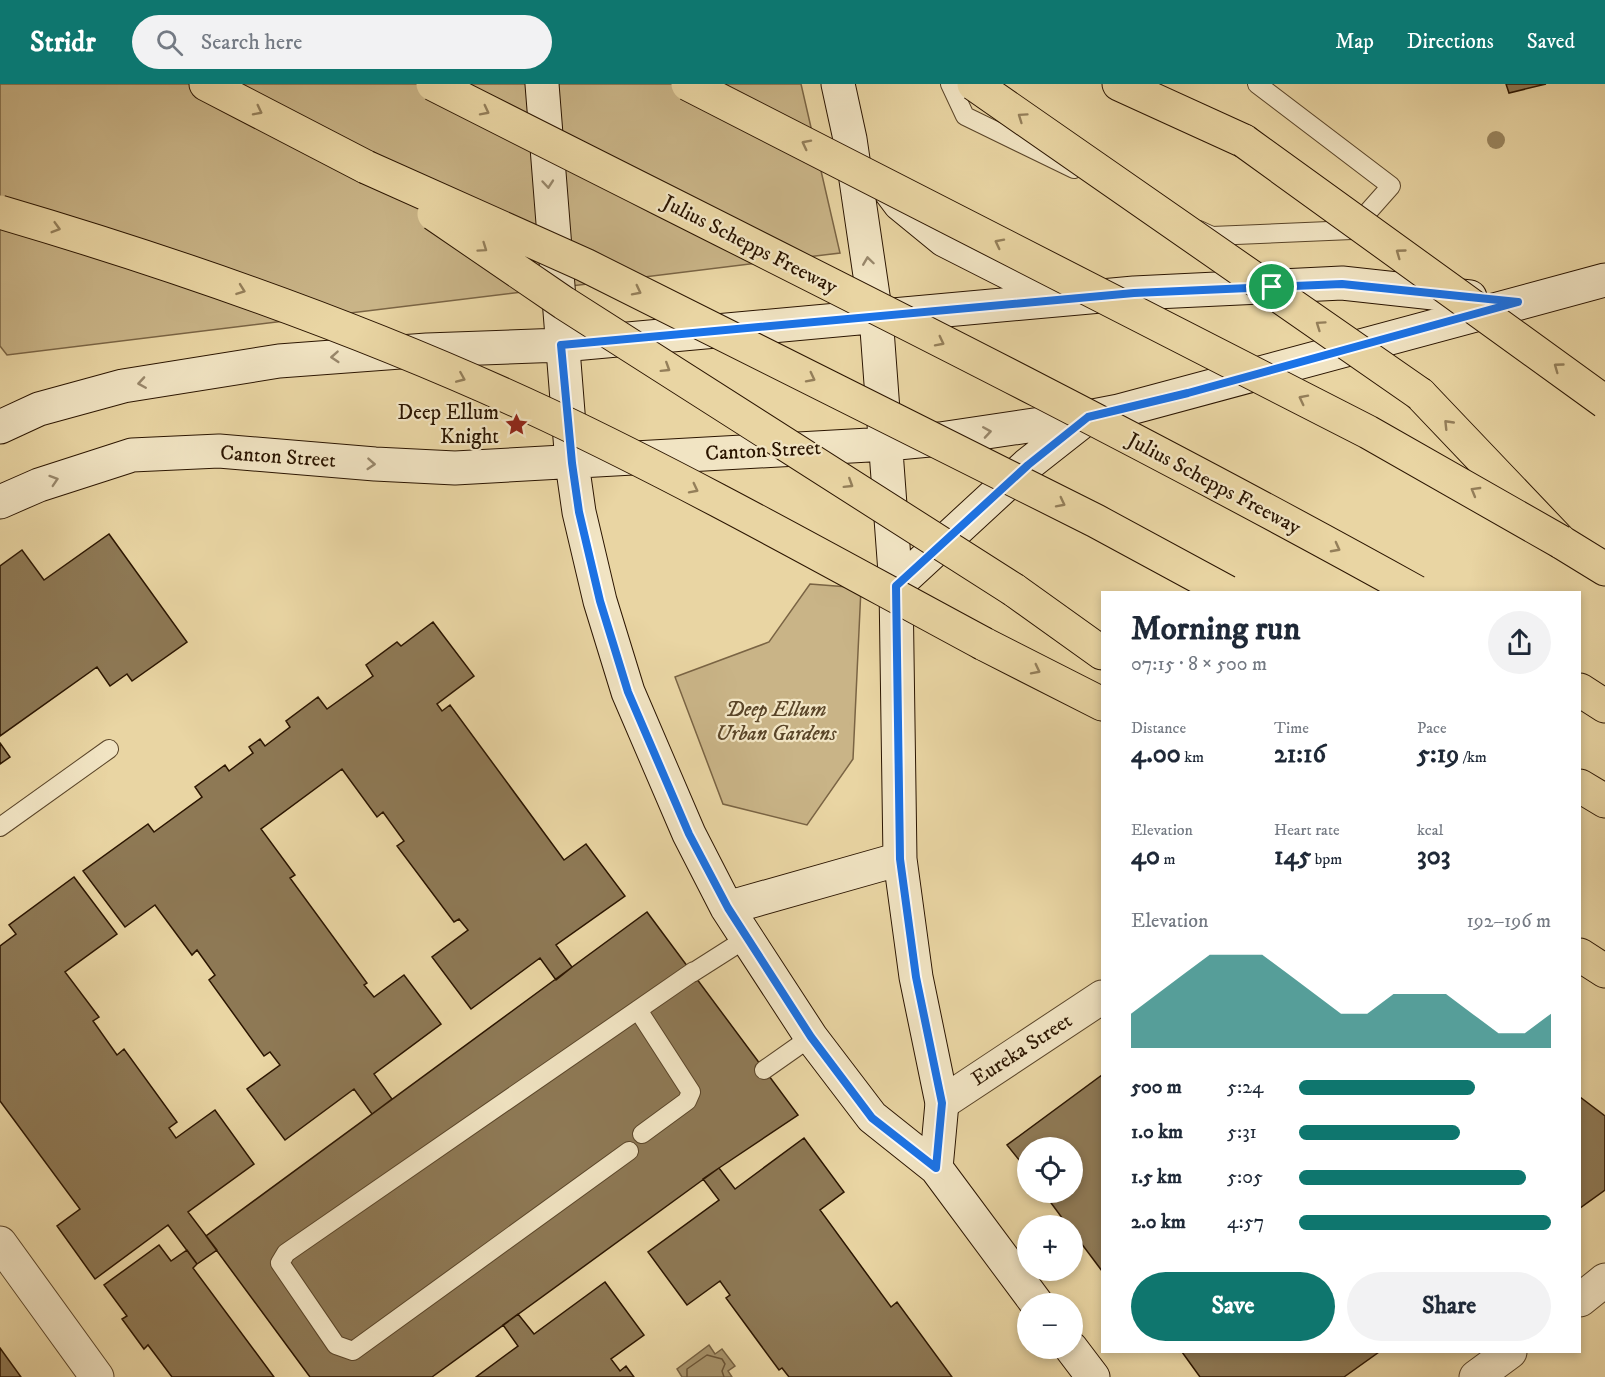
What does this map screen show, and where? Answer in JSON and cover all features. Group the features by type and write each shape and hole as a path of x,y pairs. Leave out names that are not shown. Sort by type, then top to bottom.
{"highway":[{"path":"206,84 366,167 595,270 1096,521 1225,591"},
{"name":"Julius Schepps Freeway","path":"433,84 1040,393 1414,591"},
{"path":"688,84 1368,432 1605,569"},
{"path":"974,84 1420,394 1561,542"},
{"path":"1119,84 1244,141"},
{"path":"1173,84 1244,141 1605,402"},
{"path":"366,167 564,303 1014,590 1101,652"},
{"path":"0,212 118,246 342,327 547,415 1101,703"},
{"path":"1581,691 1605,706"},
{"path":"1581,787 1605,801"},
{"path":"1581,956 1605,971"}],"main road":[{"path":"542,84 572,463 579,512 600,601 628,692 689,834 728,908 811,1037 872,1118 936,1168 1029,1293"},
{"path":"838,84 850,139 876,316 896,586 900,859 916,977 942,1103 936,1168"},
{"path":"850,139 900,204 944,240 1011,274 1134,293"},
{"name":"Canton Street","path":"0,502 39,485 132,455 219,451 375,465 455,468 572,463 940,439 1088,417 1164,399 1605,280"},
{"name":"Canton Street","path":"0,427 39,409 123,386 279,361 427,350 561,345 1134,293 1342,284 1518,302"},
{"path":"896,586 1028,465 1088,417"},
{"path":"728,908 900,859"},
{"name":"Eureka Street","path":"942,1103 1101,998"},
{"path":"0,1243 97,1377"},
{"path":"1581,1298 1605,1280"},
{"path":"1476,1377 1509,1353"},
{"path":"1079,1359 1093,1377"}],"lane":[{"path":"950,84 965,116 1212,236 1352,230 1391,186 1257,84"},
{"path":"0,827 109,749"},
{"path":"629,1151 353,1351 336,1345 280,1263 286,1253 693,972 747,938"},
{"path":"638,1010 691,1092 687,1101 642,1134"},
{"path":"764,1070 811,1037"}],"green space":[{"path":"0,84 801,84 840,253 7,355 0,346"},
{"name":"Deep Ellum Urban Gardens","path":"810,584 861,588 853,759 807,825 723,804 675,677 769,642"}],"water":[{"path":"709,1345 715,1354 722,1349 735,1366 728,1371 732,1377 682,1377 677,1369"}],"building":[{"path":"1506,84 1546,84 1509,93"},
{"path":"109,534 187,642 132,681 127,674 110,686 97,667 0,736 0,566 22,550 44,580"},
{"path":"433,622 474,676 437,704 442,711 450,705 564,860 586,844 625,896 556,945 572,967 556,980 540,958 471,1009 432,957 468,930 459,919 454,922 397,846 404,841 383,812 377,817 342,769 261,829 295,875 290,878 367,983 364,985 374,997 404,975 441,1024 374,1074 392,1099 372,1114 354,1089 285,1140 247,1089 280,1065 270,1052 264,1056 209,980 215,975 197,950 192,955 155,905 125,927 83,871 148,824 154,832 202,797 195,787 225,765 229,771 253,753 249,747 260,739 265,746 290,727 286,721 318,697 327,709 373,676 366,665 397,642 401,646"},
{"path":"0,743 10,757 0,764"},
{"path":"74,877 117,934 65,972 99,1017 93,1021 117,1055 124,1049 177,1122 169,1128 176,1138 215,1110 254,1164 188,1212 217,1250 197,1264 168,1225 95,1279 57,1226 80,1209 0,1101 0,946 16,934 9,925"},
{"path":"647,912 798,1115 719,1168 432,1377 310,1377 206,1236"},
{"path":"1101,1076 1101,1270 1083,1246 1083,1215 1060,1215 1051,1203 1083,1203 1083,1137 1018,1137"},
{"path":"1581,1098 1605,1116 1605,1190 1581,1207"},
{"path":"804,1138 844,1192 820,1210 891,1307 897,1302 952,1377 789,1377 782,1368 779,1370 726,1298 730,1295 720,1281 687,1305 648,1252 719,1200 703,1179 719,1168 735,1189"},
{"path":"1017,1138 1017,1157 1007,1145"},
{"path":"159,1245 171,1261 187,1250 197,1264 193,1268 274,1377 172,1377 148,1345 144,1349 122,1319 127,1316 104,1285"},
{"path":"605,1282 644,1335 611,1359 620,1371 626,1366 634,1377 476,1377 518,1346 503,1325 518,1314 534,1334"},
{"path":"0,1348 21,1377 0,1377"},
{"path":"1183,1353 1378,1353 1344,1377 1200,1377"}],"place":[{"name":"Deep Ellum Knight","path":"517,425"}],"route":[{"path":"1342,284 1518,302 1188,393 1088,417 1028,465 974,517 896,586 900,859 916,977 942,1103 936,1168 872,1118 811,1037 728,908 689,834 628,692 600,601 579,512 561,345 1134,293 1272,287 1342,284"}]}
